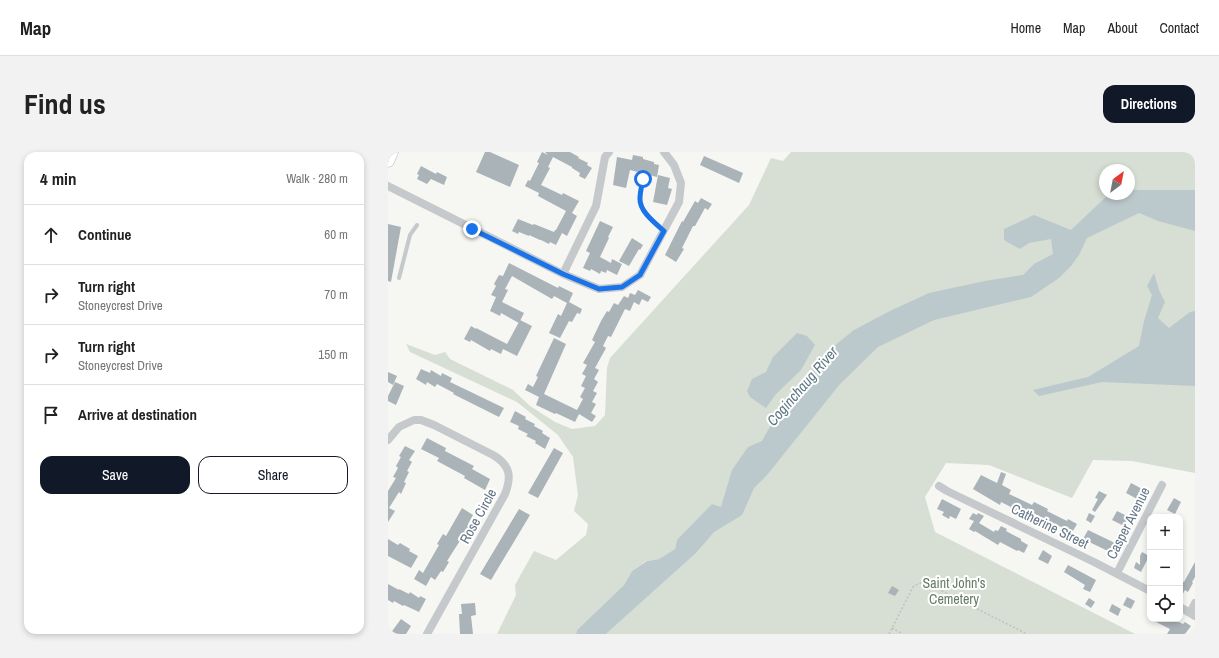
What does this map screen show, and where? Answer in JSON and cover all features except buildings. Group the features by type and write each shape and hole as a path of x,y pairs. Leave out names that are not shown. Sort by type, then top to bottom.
{"main road":[{"path":"388,161 392,152"}],"street":[{"path":"563,274 596,206 604,157 609,152"},
{"path":"388,186 563,274 599,289 622,287 640,275 679,202 681,183 674,165 664,152"},
{"name":"Rose Circle","path":"388,440 399,427 414,420 421,420 494,455 503,461 508,470 509,479 505,494 427,634"},
{"name":"Casper Avenue","path":"1117,573 1162,485"},
{"name":"Catherine Street","path":"939,486 1117,573 1147,589"},
{"path":"1183,609 1193,615 1195,603"}],"lane":[{"path":"643,179 639,200 642,207 652,220 664,231"},
{"path":"399,278 410,235 417,225"}],"path":[{"path":"889,634 913,587 923,583 928,584 1027,634"},
{"path":"892,628 903,634"}],"green space":[{"name":"Saint John's Cemetery","path":"791,152 1195,152 1195,473 1132,461 1093,460 1072,498 989,465 946,463 925,497 935,532 1135,634 606,634 695,554 677,540 675,549 659,559 646,561 632,571 624,585 577,630 576,634 497,634 516,595 515,585 534,551 556,560 586,535 588,524 574,511 578,495 573,457 558,435 517,402 410,352 406,344 435,355 445,352 450,359 513,390 530,406 555,422 572,429 595,426 605,415 607,368 610,358 749,205 771,158 783,161"}],"water":[{"name":"Coginchaug River","path":"1135,190 1195,190 1195,231 1158,221 1139,213 1087,238 1079,255 1071,266 1059,278 1031,297 934,320 878,347 840,384 767,475 754,488 742,515 714,532 695,554 606,634 576,634 577,630 624,585 632,571 647,561 659,559 675,549 677,540 712,504 721,507 732,470 748,447 762,441 772,423 804,380 833,347 854,330 929,293 985,281 1023,275 1034,264 1053,254 1051,239 1029,243 1020,249 1004,240 1004,229 1034,215 1071,230 1103,200 1135,200"},
{"path":"1154,273 1159,290 1165,302 1158,318 1169,328 1190,312 1195,311 1195,386 1102,382 1039,396 1033,390 1088,377 1139,346 1144,321 1152,295 1147,286"},
{"path":"797,333 807,336 815,345 801,370 776,394 766,408 750,397 747,391 752,379 766,372 773,357"}],"route":[{"path":"472,229 563,274 599,289 622,287 640,275 664,231 652,220 642,207 639,200 643,179"}]}
